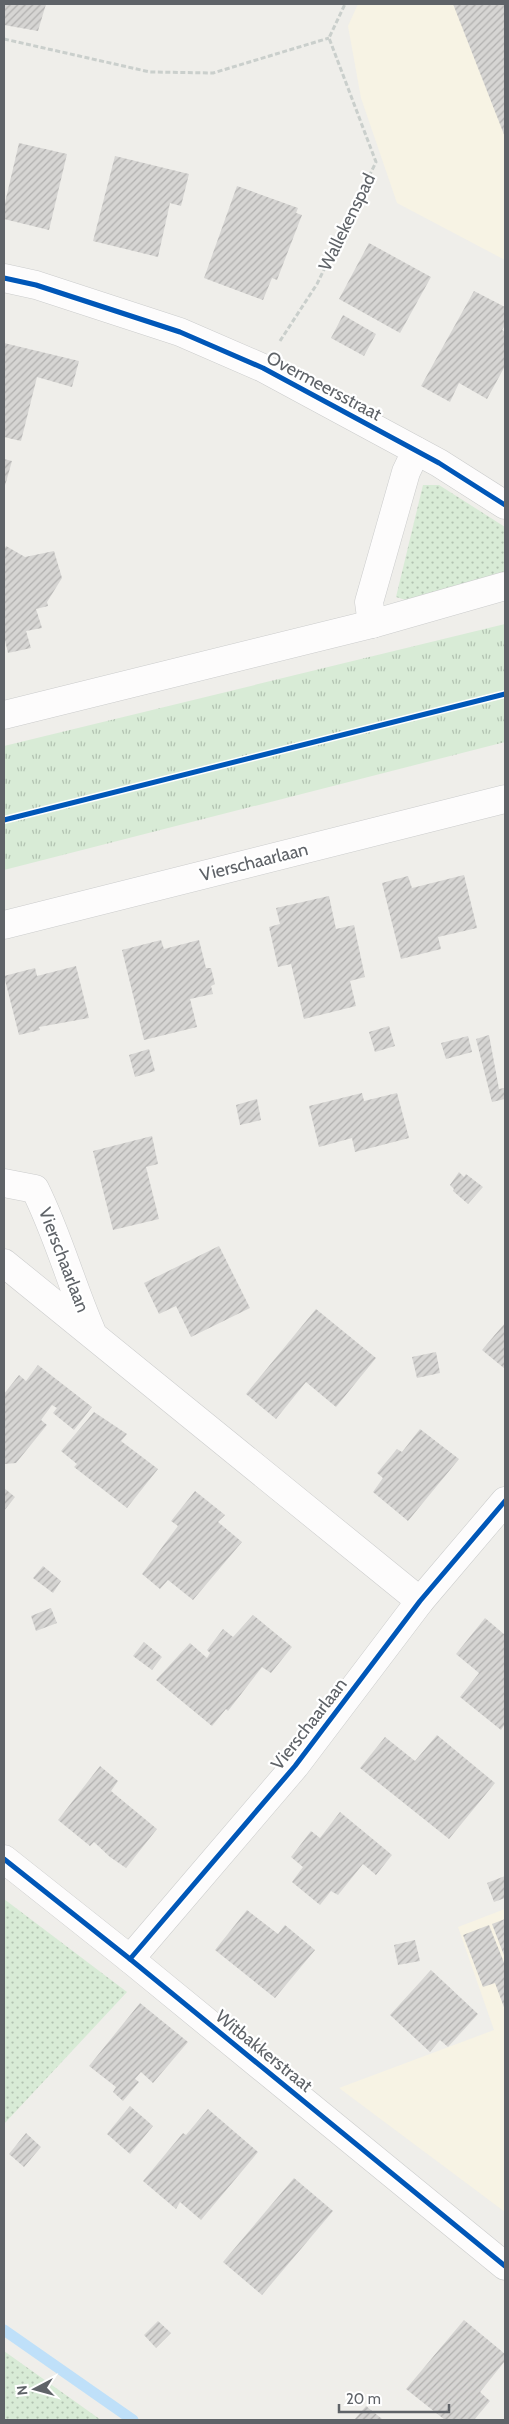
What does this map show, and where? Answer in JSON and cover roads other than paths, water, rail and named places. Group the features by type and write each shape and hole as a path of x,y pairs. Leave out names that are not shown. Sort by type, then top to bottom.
{"street":[{"name":"Overmeersstraat","path":"4,278 36,285 180,332 263,368 439,463 505,505"},
{"path":"372,624 369,602 406,472 416,451"},
{"path":"4,715 372,624 505,586"},
{"name":"Vierschaarlaan","path":"4,925 505,800"},
{"name":"Vierschaarlaan","path":"4,1183 35,1189 52,1223 73,1290 92,1334"},
{"name":"Vierschaarlaan","path":"4,1263 420,1601"},
{"name":"Vierschaarlaan","path":"130,1959 295,1766 420,1601 505,1502"},
{"name":"Witbakkerstraat","path":"4,1859 130,1959 505,2266"}],"waterway":[{"path":"4,2330 133,2420"}]}
